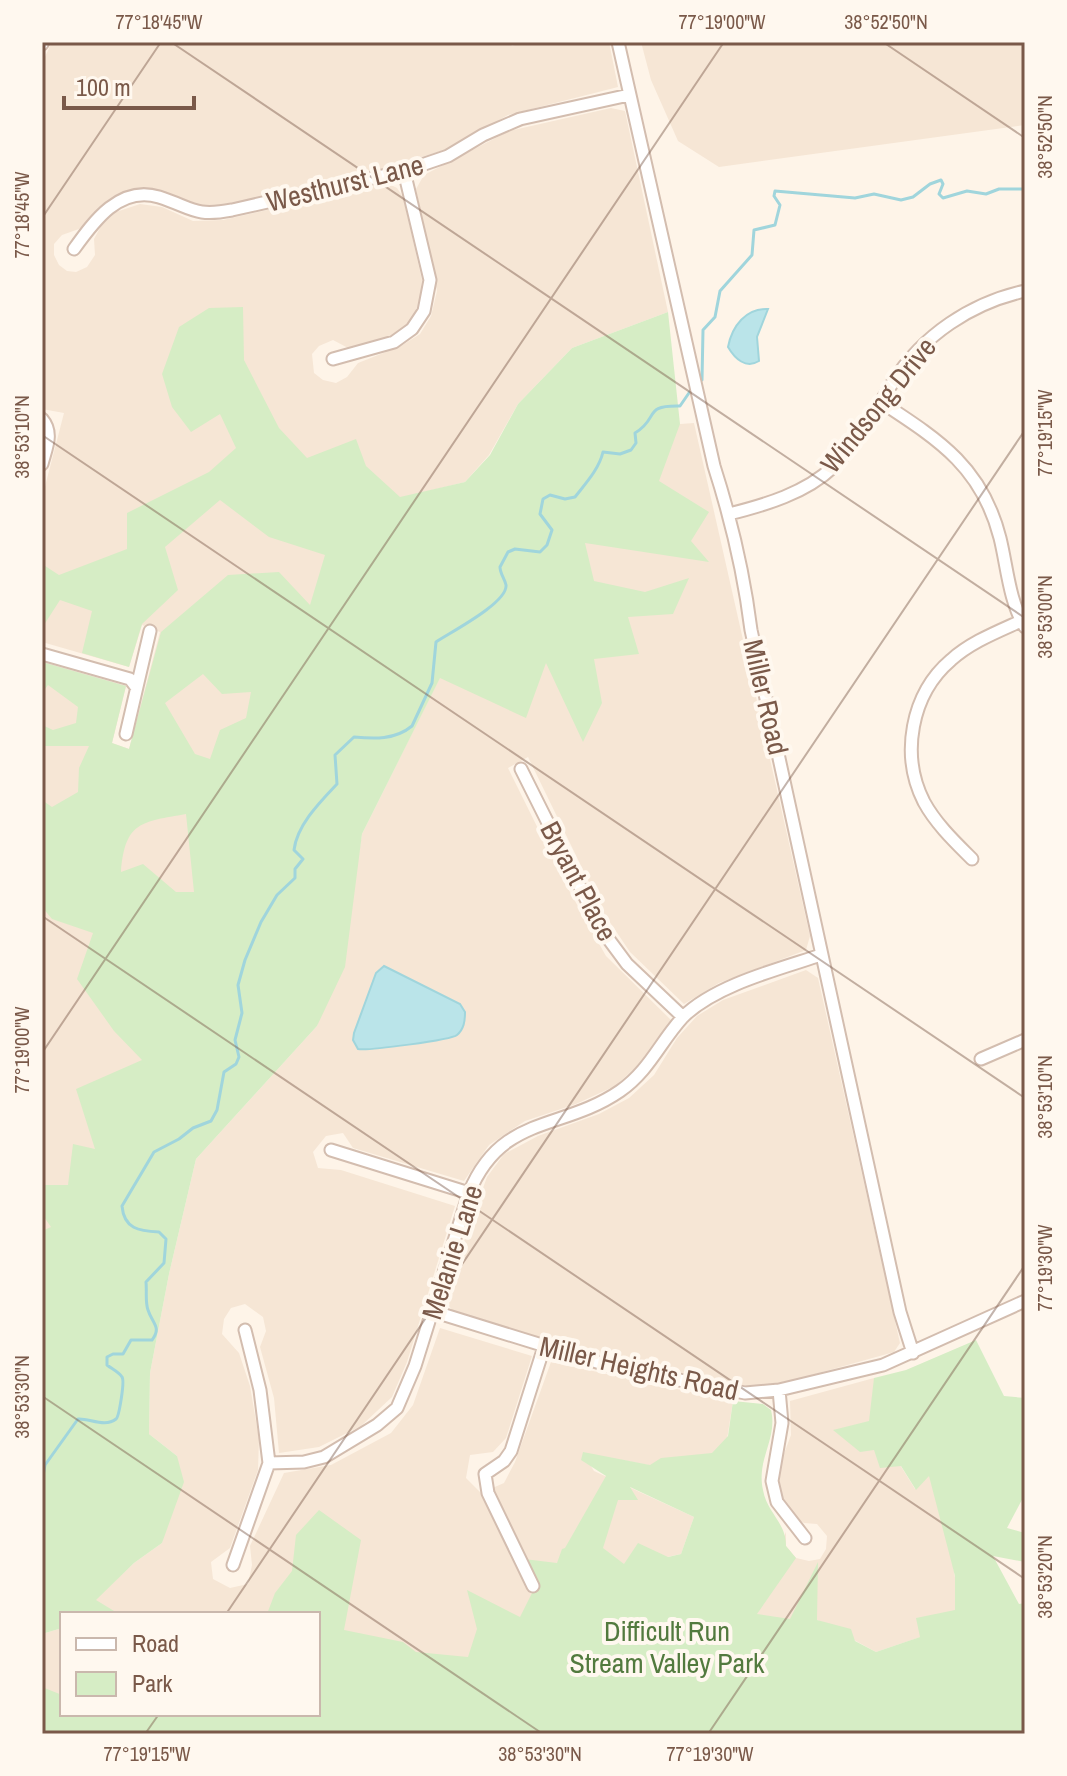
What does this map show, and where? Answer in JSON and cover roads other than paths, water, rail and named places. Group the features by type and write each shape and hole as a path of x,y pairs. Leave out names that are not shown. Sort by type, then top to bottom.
{"street":[{"name":"Miller Road","path":"618,42 714,466 729,514 821,955 900,1312 913,1353"},
{"name":"Westhurst Lane","path":"74,249 113,204 134,197 155,196 189,211 211,214 404,171 448,156 483,135 520,119 629,95"},
{"path":"333,359 394,342 412,329 424,311 430,280 404,171"},
{"name":"Windsong Drive","path":"729,514 764,505 810,485 833,467 858,437 911,358 950,323 987,302 1025,291"},
{"path":"881,402 938,440 975,478 993,514 1023,624 981,640 951,659 928,687 915,718 912,756 924,802 972,859"},
{"path":"42,419 49,429 42,464"},
{"path":"126,734 150,631"},
{"path":"42,654 130,679 136,687"},
{"name":"Bryant Place","path":"521,769 601,929 627,964 683,1017"},
{"name":"Melanie Lane","path":"269,1463 288,1464 319,1459 354,1441 388,1417 404,1397 469,1193 480,1168 502,1144 525,1131 600,1103 632,1083 653,1061 683,1017 716,995 821,955"},
{"path":"981,1059 1025,1040"},
{"path":"331,1150 469,1193"},
{"name":"Miller Heights Road","path":"432,1311 613,1367 745,1393 779,1390 883,1365 1025,1301"},
{"path":"233,1565 269,1463 260,1390 245,1330"},
{"path":"533,1586 488,1493 485,1474 504,1461 511,1451 544,1347"},
{"path":"779,1390 781,1433 772,1481 777,1502 805,1538"}],"water":[{"path":"768,309 757,337 759,361 750,364 741,362 728,347 733,332 747,315"},
{"path":"384,966 460,1004 465,1015 459,1033 425,1042 358,1049 353,1040 354,1033 376,973"}],"waterway":[{"path":"702,380 703,330 715,317 720,291 752,255 754,230 775,225 780,205 774,196 775,191 855,198 874,194 901,200 913,197 941,180 943,184 939,194 943,198 967,191 986,194 999,189 1025,189"},
{"path":"42,1481 45,1465 78,1419 102,1423 116,1419 123,1380 107,1365 107,1357 123,1354 131,1340 152,1340 155,1336 156,1328 147,1307 146,1282 164,1263 166,1239 159,1232 129,1224 122,1206 154,1152 193,1128 211,1121 217,1110 224,1072 236,1064 239,1057 235,1040 242,1013 238,985 245,960 261,922 277,895 295,878 295,869 303,859 294,850 300,832 310,814 337,784 335,755 354,737 391,736 412,726 432,683 436,642 498,600 506,585 500,567 508,552 515,549 540,552 547,545 552,530 540,514 543,499 550,495 565,499 575,497 595,470 603,452 620,454 631,450 636,443 635,433 656,410 680,406 691,390"}],"park label":[{"name":"Difficult Run Stream Valley Park","path":"667,1647"}]}
